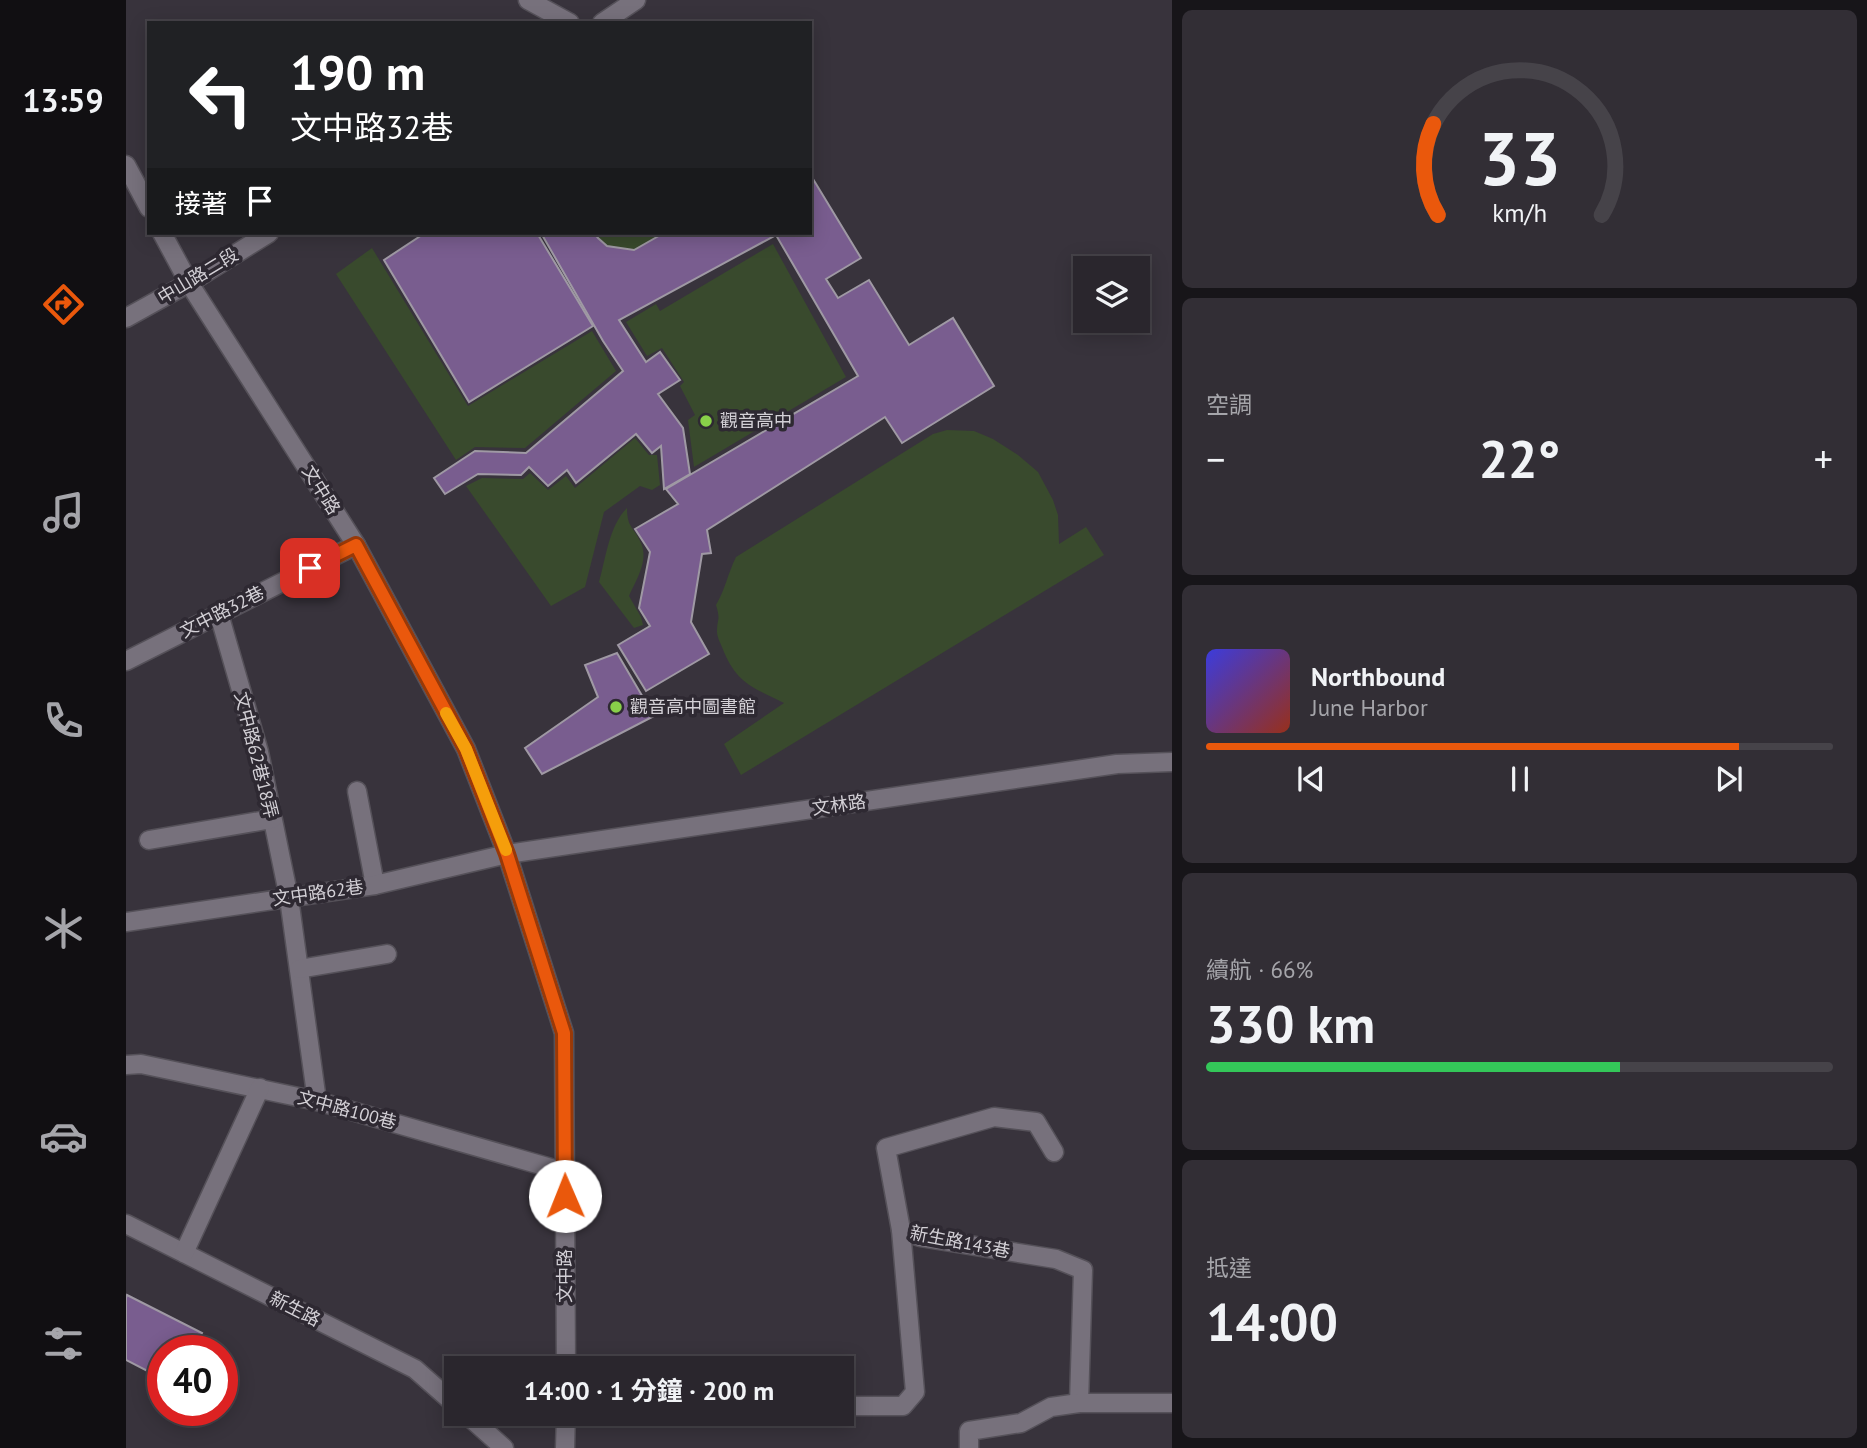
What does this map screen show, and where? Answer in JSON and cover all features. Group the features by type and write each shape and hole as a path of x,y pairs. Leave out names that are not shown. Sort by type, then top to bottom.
{"street":[{"path":"528,0 566,21"},
{"path":"605,21 636,0"},
{"path":"126,165 147,204"},
{"name":"文中路","path":"163,235 189,283 356,545 466,749 507,854 564,1033 566,1356"},
{"name":"中山路二段","path":"126,318 266,235"},
{"name":"文中路32巷","path":"126,660 356,545"},
{"name":"文中路62巷18弄","path":"219,614 259,752 289,898 317,1101"},
{"name":"文林路","path":"507,854 1117,764 1172,762"},
{"path":"357,791 375,885"},
{"path":"149,840 272,819"},
{"name":"文中路62巷","path":"126,922 375,885 507,854"},
{"path":"299,969 387,954"},
{"name":"文中路100巷","path":"126,1065 141,1064 317,1101 565,1172"},
{"path":"184,1253 260,1088"},
{"path":"901,1230 886,1148 994,1117 1036,1122 1054,1152"},
{"name":"新生路","path":"126,1224 415,1369 444,1395"},
{"name":"新生路143巷","path":"854,1406 903,1406 915,1391 901,1230 920,1237 1056,1259 1083,1270 1079,1403"},
{"path":"969,1448 968,1431 1021,1423 1051,1406 1079,1403 1172,1403"},
{"path":"479,1426 504,1448"},
{"path":"565,1448 566,1426"}],"green space":[{"path":"596,235 660,235 634,250 607,246"},
{"path":"773,244 846,377 694,467 688,420 695,415 680,386 684,382 662,348 647,356 626,322 656,304 660,311"},
{"path":"372,248 468,406 592,331 616,371 525,448 475,447 456,460 336,274"},
{"path":"947,430 974,431 1018,455 1038,472 1053,500 1058,515 1059,544 1086,527 1104,555 741,775 724,744 784,703 741,679 729,663 718,637 719,617 716,605 736,557 933,434"},
{"path":"635,438 649,455 657,455 660,485 652,490 640,486 604,512 585,587 551,606 466,486 482,478 523,479 530,473 548,490 566,476 575,488"},
{"path":"627,508 628,520 643,550 641,570 629,596 643,625 634,628 599,582 612,533"}],"building":[{"path":"812,177 861,258 826,279 838,298 869,280 909,345 953,318 994,386 902,443 885,417 707,530 711,553 702,554 691,622 709,654 646,691 618,645 650,626 639,608 650,552 635,529 678,504 666,489 858,376 776,235 812,235"},
{"path":"422,235 538,235 593,326 469,402 384,260"},
{"path":"542,235 596,235 607,246 634,250 660,235 776,235 619,320 646,362 660,352 680,380 658,394 683,428 690,474 664,489 661,446 652,453 636,434 576,483 567,470 548,486 529,467 521,475 478,474 445,494 434,478 475,451 526,453 623,371"},
{"name":"觀音高中圖書館","path":"617,653 654,716 542,774 525,748 598,697 585,665"},
{"path":"127,1295 202,1333 147,1335 147,1371 126,1360"}],"slow traffic":[{"path":"446,713 466,749 506,850"}],"place":[{"name":"觀音高中","path":"706,421"},
{"name":"觀音高中圖書館","path":"616,707"}],"route":[{"path":"310,568 356,545 466,749 507,854 564,1033 565,1196"}]}
